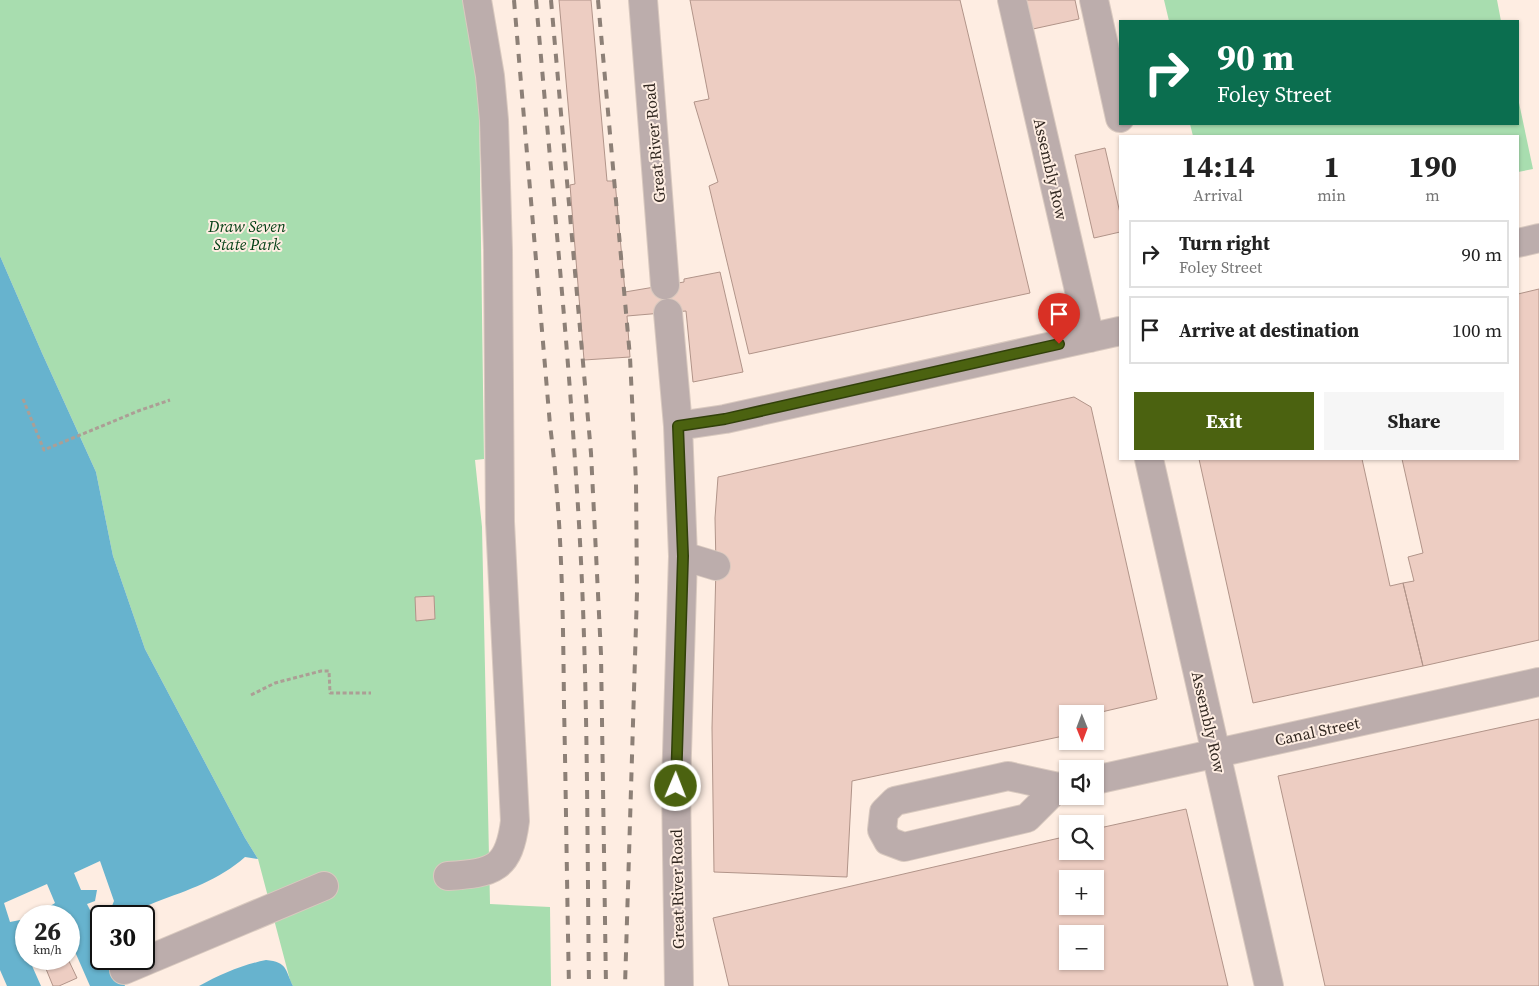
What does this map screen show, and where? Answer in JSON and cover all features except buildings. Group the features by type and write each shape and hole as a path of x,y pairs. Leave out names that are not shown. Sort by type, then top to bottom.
{"street":[{"path":"448,876 474,874 498,864 506,858 516,821 500,522 498,250 494,120 490,76 477,0"},
{"name":"Great River Road","path":"643,0 665,286"},
{"name":"Assembly Row","path":"1012,0 1090,338"},
{"path":"1094,0 1119,113"},
{"path":"1519,243 1539,238"},
{"name":"Great River Road","path":"668,312 678,426 683,556 676,786 679,986"},
{"path":"678,426 725,419 1119,331"},
{"name":"Assembly Row","path":"1149,460 1269,986"},
{"path":"683,556 716,566"},
{"name":"Canal Street","path":"1104,778 1539,682"},
{"path":"1008,776 1063,786 1027,818 904,846 888,842 882,830 884,812 895,801 1008,776"},
{"path":"155,957 324,886"}],"path":[{"path":"22,398 44,450 138,411 170,400"},
{"path":"251,695 275,683 321,671 329,671 330,693 371,693"}],"green space":[{"name":"Draw Seven State Park","path":"0,0 466,0 479,97 484,459 475,460 482,527 490,904 550,907 551,986 293,986 258,859 145,649 113,556 96,472 0,256"},
{"path":"1164,0 1497,0 1501,20 1169,20"},
{"path":"1519,103 1533,169 1519,172 1519,135 1193,135 1190,125 1519,125"}],"water":[{"path":"0,256 96,472 113,556 145,649 258,859 245,857 214,878 148,905 90,905 90,970 118,970 125,986 90,986 80,963 80,905 15,905 15,970 34,970 41,986 7,986 0,970"},
{"path":"266,960 282,965 287,971 293,986 199,986 232,970"}],"pier":[{"path":"100,861 114,901 112,905 90,905 90,910 87,904 95,901 97,890 81,890 74,873"},
{"path":"47,884 55,903 52,905 15,905 15,921 10,922 4,903"}],"railway":[{"path":"514,0 557,495 561,565 569,986"},
{"path":"536,0 565,327 579,524 586,697 589,986"},
{"path":"551,0 591,453 601,654 606,986"},
{"path":"598,0 630,357 636,482 637,592 625,986"}],"route":[{"path":"676,786 683,556 678,426 725,419 1059,344"}]}
